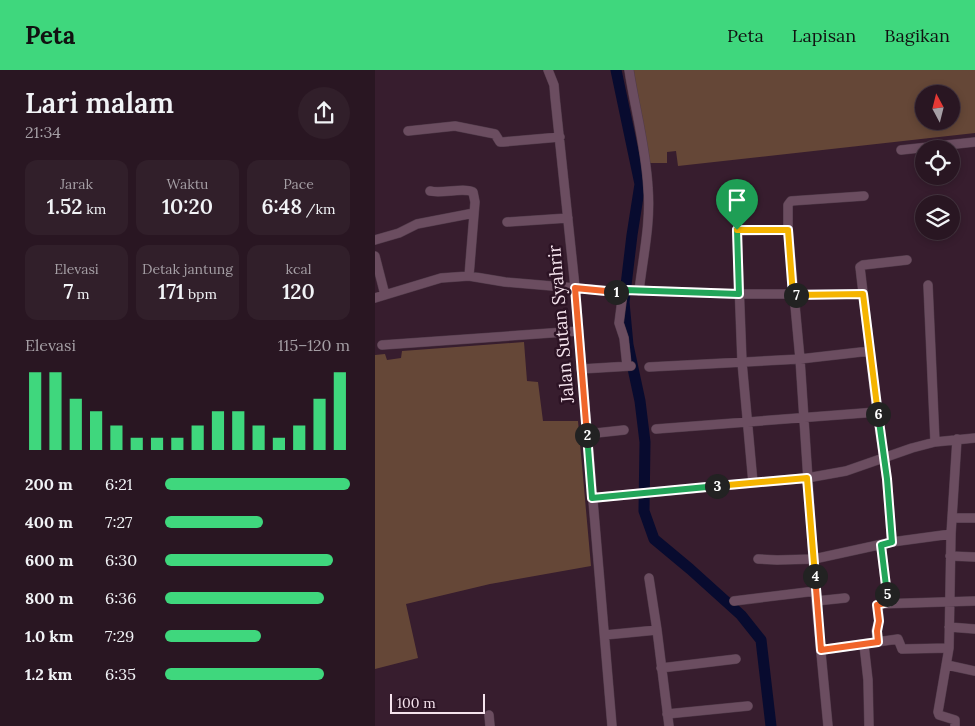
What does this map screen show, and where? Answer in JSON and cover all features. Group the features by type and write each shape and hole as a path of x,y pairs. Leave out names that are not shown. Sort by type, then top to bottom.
{"street":[{"name":"Jalan Sutan Syahrir","path":"548,70 554,85 575,288 612,726"},
{"path":"629,70 644,151 648,189 648,216 638,291"},
{"path":"408,131 449,126 463,127 496,134 500,142 560,137"},
{"path":"901,150 975,142"},
{"path":"430,191 472,191 475,196 469,276"},
{"path":"828,726 816,601 800,359 788,230 788,205 789,202 864,196"},
{"path":"375,240 399,233 417,224 474,213"},
{"path":"507,222 568,218"},
{"path":"753,483 742,362 737,230 788,230"},
{"path":"375,256 385,295"},
{"path":"892,542 885,459 877,412 861,265 907,260"},
{"path":"375,298 441,278 469,276 505,282 624,291 793,295 863,294"},
{"path":"928,284 935,442"},
{"path":"581,369 629,366 625,338 619,323 624,291"},
{"path":"382,345 579,331"},
{"path":"649,366 800,359 870,351"},
{"path":"656,429 877,412"},
{"path":"587,434 624,430"},
{"path":"592,498 807,478 846,471 935,442 975,438"},
{"path":"955,726 955,720 937,714 949,648 950,556 957,440"},
{"path":"953,518 975,518"},
{"path":"758,559 814,559 892,542 951,534"},
{"path":"881,545 888,602"},
{"path":"950,556 975,557"},
{"path":"649,578 669,726"},
{"path":"734,601 816,591"},
{"path":"816,601 845,598"},
{"path":"878,642 877,631 879,621 877,605 888,602 975,601"},
{"path":"949,627 975,629"},
{"path":"605,636 657,630"},
{"path":"821,650 899,639 902,649 949,648"},
{"path":"864,645 869,680 869,726"},
{"path":"661,668 736,659"},
{"path":"947,665 975,671"},
{"path":"667,714 748,706"},
{"path":"489,716 490,726"}],"shaded area":[{"path":"632,70 975,70 975,133 678,166 676,151 667,152 667,163 650,163"},
{"path":"524,342 527,381 538,382 543,421 578,421 591,566 490,584 406,604 418,658 375,669 375,355 385,354 387,360 401,358 402,351"}],"waterway":[{"path":"616,70 640,184 624,302 628,345 640,401 645,442 644,511 654,539 741,615 761,640 771,726"}],"route":[{"path":"737,230 788,230 793,295 863,294 887,479 892,542 881,545 888,602 877,605 879,621 877,631 878,642 821,650 807,478 592,498 575,288 623,292 625,290 739,294 737,230"}]}
